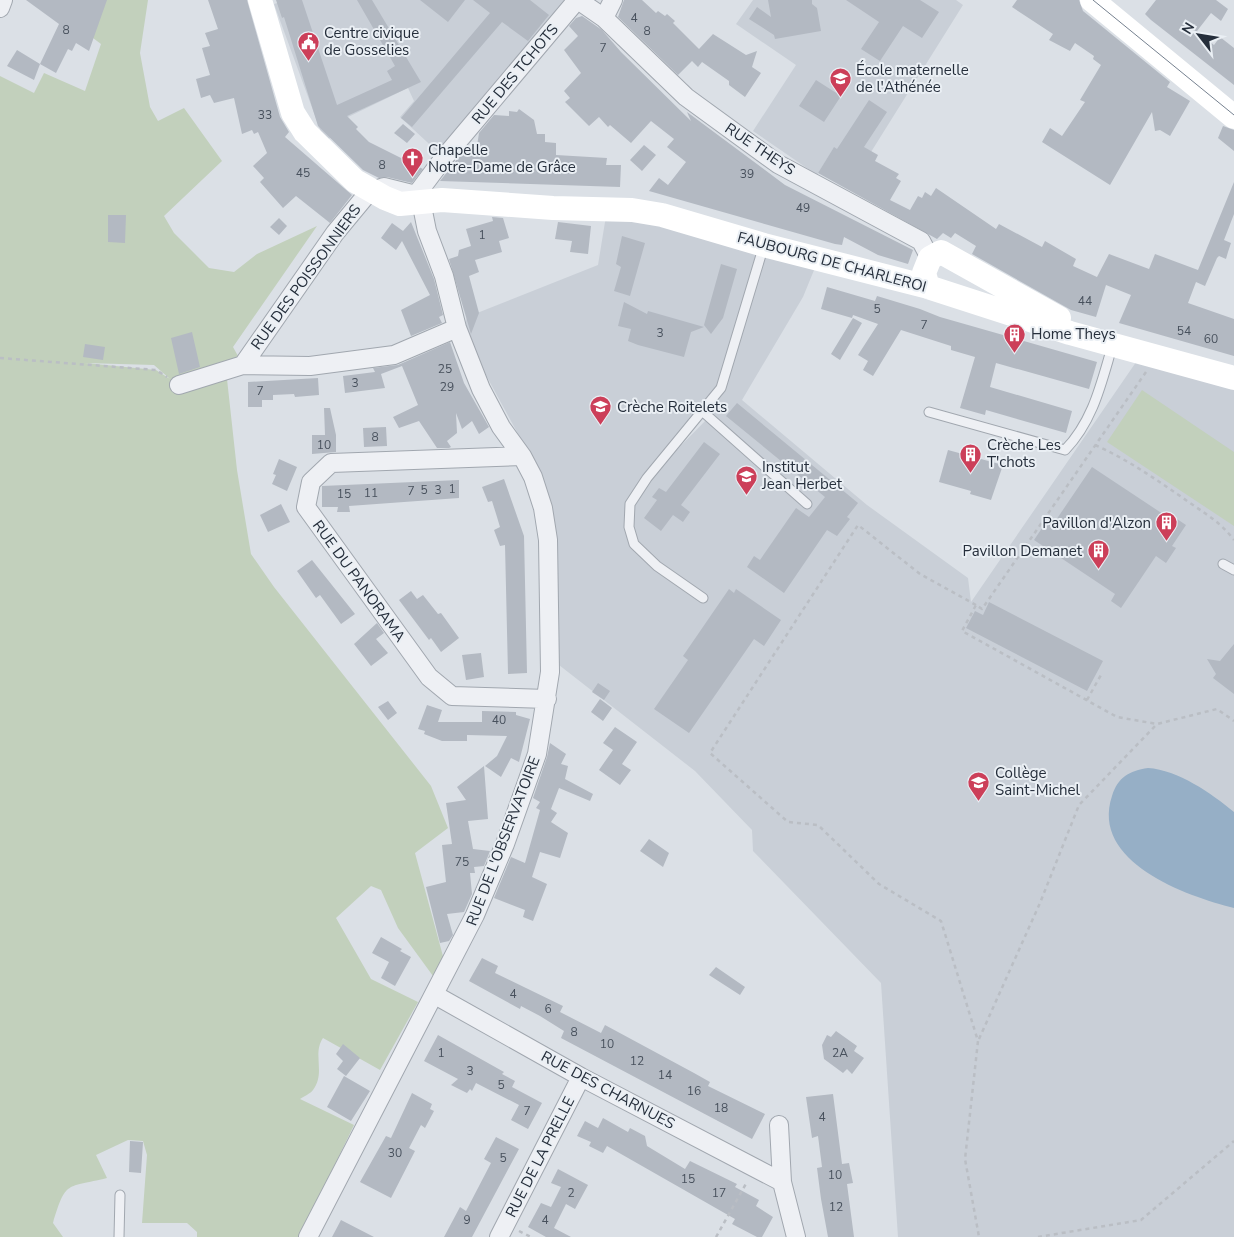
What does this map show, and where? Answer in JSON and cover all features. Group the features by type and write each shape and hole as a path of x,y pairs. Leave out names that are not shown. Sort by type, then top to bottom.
{"main road":[{"name":"FAUBOURG DE CHARLEROI","path":"260,0 293,113 305,132 355,180 372,191 400,204 419,198 554,208 632,210 662,215 764,245 924,275 966,300 1234,378"},
{"path":"1092,0 1234,117"},
{"path":"924,275 941,252 1060,319 1234,369"},
{"path":"966,300 976,294 980,284 979,273"}],"street":[{"path":"0,8 3,0"},
{"name":"RUE THEYS","path":"577,0 604,18 686,97 778,164 921,242 924,275"},
{"name":"RUE DES TCHOTS","path":"419,198 443,158 577,0"},
{"path":"604,18 613,0"},
{"name":"RUE DES POISSONNIERS","path":"243,365 336,233 364,198 372,191"},
{"name":"RUE DE L'OBSERVATOIRE","path":"308,1237 475,915 505,844 537,754 550,672 548,540 543,508 533,477 522,456 501,427 480,389 457,328 444,276 428,231 419,198"},
{"path":"179,385 243,365 310,366 394,355 457,328"},
{"name":"RUE DU PANORAMA","path":"522,456 331,464 311,482 306,507 429,677 452,696 547,699"},
{"name":"RUE DES CHARNUES","path":"435,994 581,1078 782,1182"},
{"name":"RUE DE LA PRELLE","path":"499,1237 581,1078"},
{"path":"779,1125 782,1182 796,1237"}],"lane":[{"path":"703,598 657,566 634,544 629,527 630,504 648,478 721,388 729,367 764,245"},
{"path":"929,412 1065,450 1075,440 1092,414 1113,344"},
{"path":"702,411 807,504"},
{"path":"1223,564 1234,570"},
{"path":"118,1237 120,1195"}],"path":[{"path":"978,1041 941,921 879,884 818,825 788,822 710,753 858,525 920,574 982,609 1156,356"},
{"path":"0,358 156,370 179,385"},
{"path":"1095,445 1120,456 1168,486 1217,520 1234,540"},
{"path":"976,605 962,631 1117,716 1157,724 1217,709 1234,720"},
{"path":"1087,700 1102,673"},
{"path":"979,1237 965,1159 978,1041 1040,903 1079,805 1157,724"},
{"path":"1038,1237 1141,1220 1234,1141"},
{"path":"716,1237 754,1167"}],"shaded area":[{"path":"287,0 569,0 440,154 400,117 414,101 408,88 346,118 347,120 325,143 274,4"},
{"name":"École maternelle de l'Athénée","path":"753,0 956,0 963,5 861,168 833,149 817,175 753,131 796,65 736,24"},
{"name":"Collège Saint-Michel","path":"606,216 764,245 819,258 803,297 742,400 867,505 968,578 971,602 1143,352 1234,379 1234,1237 898,1237 881,983 753,851 752,830 695,771 550,658 541,476 463,333 467,317 598,265","holes":["724,379 709,417 650,477"]}],"green space":[{"path":"92,0 148,0 140,53 150,107 158,121 184,108 222,161 164,216 174,233 209,268 234,272 257,254 317,226 233,347 243,365 226,370 237,470 251,554 274,587 431,786 448,828 415,853 444,960 433,976 398,928 381,890 371,886 336,918 371,979 418,1002 380,1070 323,1038 319,1050 317,1084 312,1091 300,1099 354,1125 300,1237 197,1237 197,1232 187,1223 142,1223 147,1155 143,1141 128,1140 96,1155 107,1178 75,1185 65,1193 53,1223 63,1237 0,1237 0,76 34,93 44,73 85,91 101,44 89,35","holes":["85,363 154,365 170,379 156,370"]},
{"path":"1142,390 1234,452 1234,526 1107,442"}],"water":[{"path":"1148,768 1171,773 1194,784 1234,812 1234,908 1192,895 1169,885 1147,872 1128,857 1115,840 1109,819 1114,789 1125,776"}],"building":[{"path":"26,0 107,0 89,51 76,43 72,51 68,49 56,73 40,64 59,24"},
{"path":"208,0 247,0 280,117 289,132 285,137 352,195 330,223 296,196 283,208 260,182 264,178 253,166 267,153 258,132 254,134 252,130 242,134 234,98 214,103 210,95 201,98 196,79 210,75 202,48 210,46 205,33 218,29"},
{"path":"276,0 302,0 337,105 392,80 387,71 395,66 357,0 372,0 421,82 347,116 358,127 356,129 369,142 423,169 412,183 387,177 379,178 363,170 318,126 284,17 282,18"},
{"path":"420,0 465,0 448,22"},
{"path":"473,0 530,0 549,15 528,41 502,22 412,127 401,118 490,13"},
{"path":"624,0 642,0 656,13 658,11 665,16 667,14 675,21 673,23 699,49 713,34 746,55 757,51 752,67 761,73 745,97 729,85 729,81 702,62 698,67 692,61 678,75 618,17"},
{"path":"768,0 812,0 812,4 817,8 821,31 775,39 774,35 749,19 757,7 771,17"},
{"path":"846,0 920,0 939,12 922,38 903,26 880,61 861,49 879,22"},
{"path":"1017,0 1079,0 1083,11 1170,82 1167,87 1190,101 1170,136 1160,130 1155,131 1152,112 1110,185 1042,142 1050,128 1062,136 1085,102 1080,100 1101,65 1093,59 1094,56 1075,43 1070,51 1049,40 1053,34 1012,7"},
{"path":"1156,0 1216,0 1228,9 1221,21 1211,13 1197,31 1214,45 1220,37 1234,48 1234,85 1145,14"},
{"path":"582,16 602,30 621,52 691,121 687,112 785,185 913,250 908,264 878,255 844,237 842,245 835,244 649,191 659,178 668,185 686,162 667,147 674,139 651,121 631,143 610,125 608,127 599,117 589,126 565,102 570,98 564,91 581,73 564,50 578,36 569,26 576,18"},
{"path":"17,50 40,64 34,80 7,66"},
{"path":"816,80 841,96 824,122 799,106"},
{"path":"869,100 887,112 864,147 878,155 875,161 899,174 896,178 901,181 890,200 910,210 918,196 922,198 925,192 931,196 936,188 996,229 999,224 1042,247 1045,241 1076,259 1073,266 1097,277 1109,254 1149,269 1155,254 1198,270 1234,182 1234,214 1224,240 1231,243 1226,259 1219,256 1217,258 1205,286 1196,282 1188,303 1234,319 1234,356 1119,323 1131,295 1106,285 1096,317 1071,310 972,254 976,246 955,233 951,238 943,233 937,239 818,173 834,147 837,149"},
{"path":"519,109 534,120 537,134 545,134 545,142 556,143 556,155 607,158 606,165 621,165 620,187 440,181 465,149 476,153 479,133 494,115 509,116 509,111 517,112"},
{"path":"403,124 415,134 407,143 394,133"},
{"path":"1223,126 1234,130 1234,151 1218,138"},
{"path":"644,145 656,155 642,171 630,160"},
{"path":"108,215 126,215 125,243 108,242"},
{"path":"492,217 503,218 509,238 499,241 502,252 475,260 479,272 469,276 479,313 471,334 449,259 458,256 459,250 471,246 466,229 493,221"},
{"path":"279,218 287,226 279,235 270,227"},
{"path":"411,222 434,279 443,315 439,317 442,323 411,336 401,310 430,295 402,241 396,250 381,238 392,223 403,231"},
{"path":"558,222 591,226 588,254 570,252 572,241 555,239"},
{"path":"622,236 645,243 630,296 614,291 621,267 616,264"},
{"path":"721,264 737,269 723,318 711,334 704,325"},
{"path":"827,287 875,301 877,296 940,317 1097,362 1089,389 996,363 990,387 1072,411 1066,433 986,410 985,415 960,408 975,357 951,350 951,346 901,330 873,376 863,370 868,361 858,355 878,324 853,315 852,318 821,309"},
{"path":"624,302 647,314 648,311 704,327 691,332 684,357 638,345 628,341 631,329 618,326"},
{"path":"853,318 862,323 840,360 831,354"},
{"path":"192,332 200,367 179,374 171,338"},
{"path":"450,342 464,383 489,427 479,434 472,421 462,429 456,413 457,433 447,441 451,447 449,448 437,448 419,421 399,428 393,417 418,405 402,366 381,374 385,388 345,393 343,376 375,372 373,368 398,365"},
{"path":"85,344 105,347 103,360 83,357"},
{"path":"318,378 319,395 295,397 294,394 273,395 273,400 262,400 262,407 248,407 248,382"},
{"path":"737,403 858,503 847,517 850,519 837,536 827,530 784,593 747,567 754,556 760,560 796,508 809,517 825,497 726,416"},
{"path":"324,408 330,408 336,435 336,452 312,454 312,435 325,435"},
{"path":"386,427 387,446 364,447 363,428"},
{"path":"704,442 720,454 681,505 690,512 683,522 673,515 661,531 644,518 657,500 652,497 659,488 666,492"},
{"name":"Crèche Les T'chots","path":"948,450 1003,465 991,500 970,494 971,491 939,482"},
{"path":"279,459 297,467 287,491 272,484 276,475 273,474"},
{"path":"1092,467 1169,518 1171,515 1186,525 1172,546 1176,548 1166,563 1156,556 1121,608 1111,601 1115,594 1034,540 1046,522 1052,526"},
{"path":"504,479 524,536 527,673 508,674 505,545 500,546 494,530 500,527 497,517 492,501 488,502 482,487"},
{"path":"459,480 459,498 349,506 350,512 337,512 338,507 322,507 322,486"},
{"path":"281,504 290,522 268,532 260,515"},
{"path":"312,560 355,614 341,624 320,595 316,598 297,571"},
{"path":"729,589 734,593 736,589 781,620 764,646 754,639 689,733 654,709 688,660 683,656"},
{"path":"411,591 417,599 423,595 438,614 441,613 459,638 441,652 431,638 429,640 399,600"},
{"path":"989,602 1103,661 1087,691 966,628 975,611 983,615"},
{"path":"377,623 384,633 376,639 388,653 371,666 354,644"},
{"path":"1234,644 1234,694 1213,678 1216,674 1207,659 1220,661"},
{"path":"481,653 484,677 466,680 462,655"},
{"path":"598,683 610,691 604,700 592,692"},
{"path":"600,699 612,708 603,721 591,712"},
{"path":"388,701 397,713 388,720 378,707"},
{"path":"427,705 442,710 438,722 482,722 482,711 516,712 516,715 530,719 519,762 511,758 501,777 485,766 497,756 507,736 467,735 467,741 442,741 424,734 425,731 418,729"},
{"path":"615,727 637,742 622,764 631,770 620,785 599,770 613,750 603,743"},
{"path":"550,743 566,754 561,764 568,766 565,779 593,794 590,801 559,788 551,809 557,813 551,822 568,833 560,858 540,852 532,877 547,884 533,921 523,917 525,910 494,898 511,857 525,863 540,810 536,808 540,802 533,798"},
{"path":"484,766 488,819 468,821 473,849 490,851 484,866 474,867 475,873 470,873 472,894 464,912 447,914 453,935 449,941 440,943 426,887 446,882 442,845 452,844 446,803 466,800 457,787"},
{"path":"649,839 669,853 663,867 640,851"},
{"path":"381,937 402,949 400,951 411,957 395,986 381,978 389,962 372,953"},
{"path":"482,958 498,966 495,973 563,1006 560,1012 601,1033 605,1025 710,1082 708,1086 765,1114 752,1139 561,1038 564,1031 540,1016 521,1006 520,1009 469,981"},
{"path":"716,967 745,987 740,995 709,975"},
{"path":"836,1031 857,1046 854,1051 864,1058 852,1074 847,1069 843,1073 824,1059 822,1045 827,1035 831,1037"},
{"path":"438,1035 504,1072 502,1074 515,1081 512,1087 542,1103 528,1129 511,1120 519,1105 476,1083 472,1091 470,1089 467,1093 451,1085 458,1079 424,1061"},
{"path":"343,1044 360,1058 346,1076 337,1069 343,1061 336,1054"},
{"path":"344,1076 370,1091 351,1121 327,1107"},
{"path":"412,1093 432,1104 430,1109 434,1111 425,1128 421,1125 409,1148 415,1151 391,1198 360,1182 386,1136 391,1138"},
{"path":"833,1094 842,1164 849,1163 853,1183 847,1184 854,1237 828,1237 817,1168 822,1167 818,1136 812,1138 806,1097"},
{"path":"603,1118 628,1132 630,1128 645,1136 647,1146 685,1169 690,1161 737,1184 735,1187 759,1200 756,1206 773,1217 762,1237 757,1237 732,1224 735,1219 607,1146 603,1153 589,1146 591,1142 577,1136 585,1121 598,1128"},
{"path":"496,1137 519,1149 472,1237 444,1237 460,1207 466,1211 491,1163 484,1159"},
{"path":"130,1141 143,1142 141,1173 129,1172"},
{"path":"558,1169 588,1185 575,1209 566,1204 554,1228 571,1237 546,1237 528,1227 541,1203 551,1207 561,1187 551,1183"},
{"path":"341,1220 374,1237 332,1237"}],"tram line":[{"path":"1093,0 1234,115"}],"place":[{"name":"Centre civique de Gosselies","path":"308,61"},
{"name":"École maternelle de l'Athénée","path":"840,98"},
{"name":"Chapelle Notre-Dame de Grâce","path":"412,178"},
{"name":"Home Theys","path":"1015,353"},
{"name":"Crèche Roitelets","path":"601,426"},
{"name":"Crèche Les T'chots","path":"971,473"},
{"name":"Institut Jean Herbet","path":"746,495"},
{"name":"Pavillon d'Alzon","path":"1167,542"},
{"name":"Pavillon Demanet","path":"1098,570"},
{"name":"Collège Saint-Michel","path":"979,801"}]}
